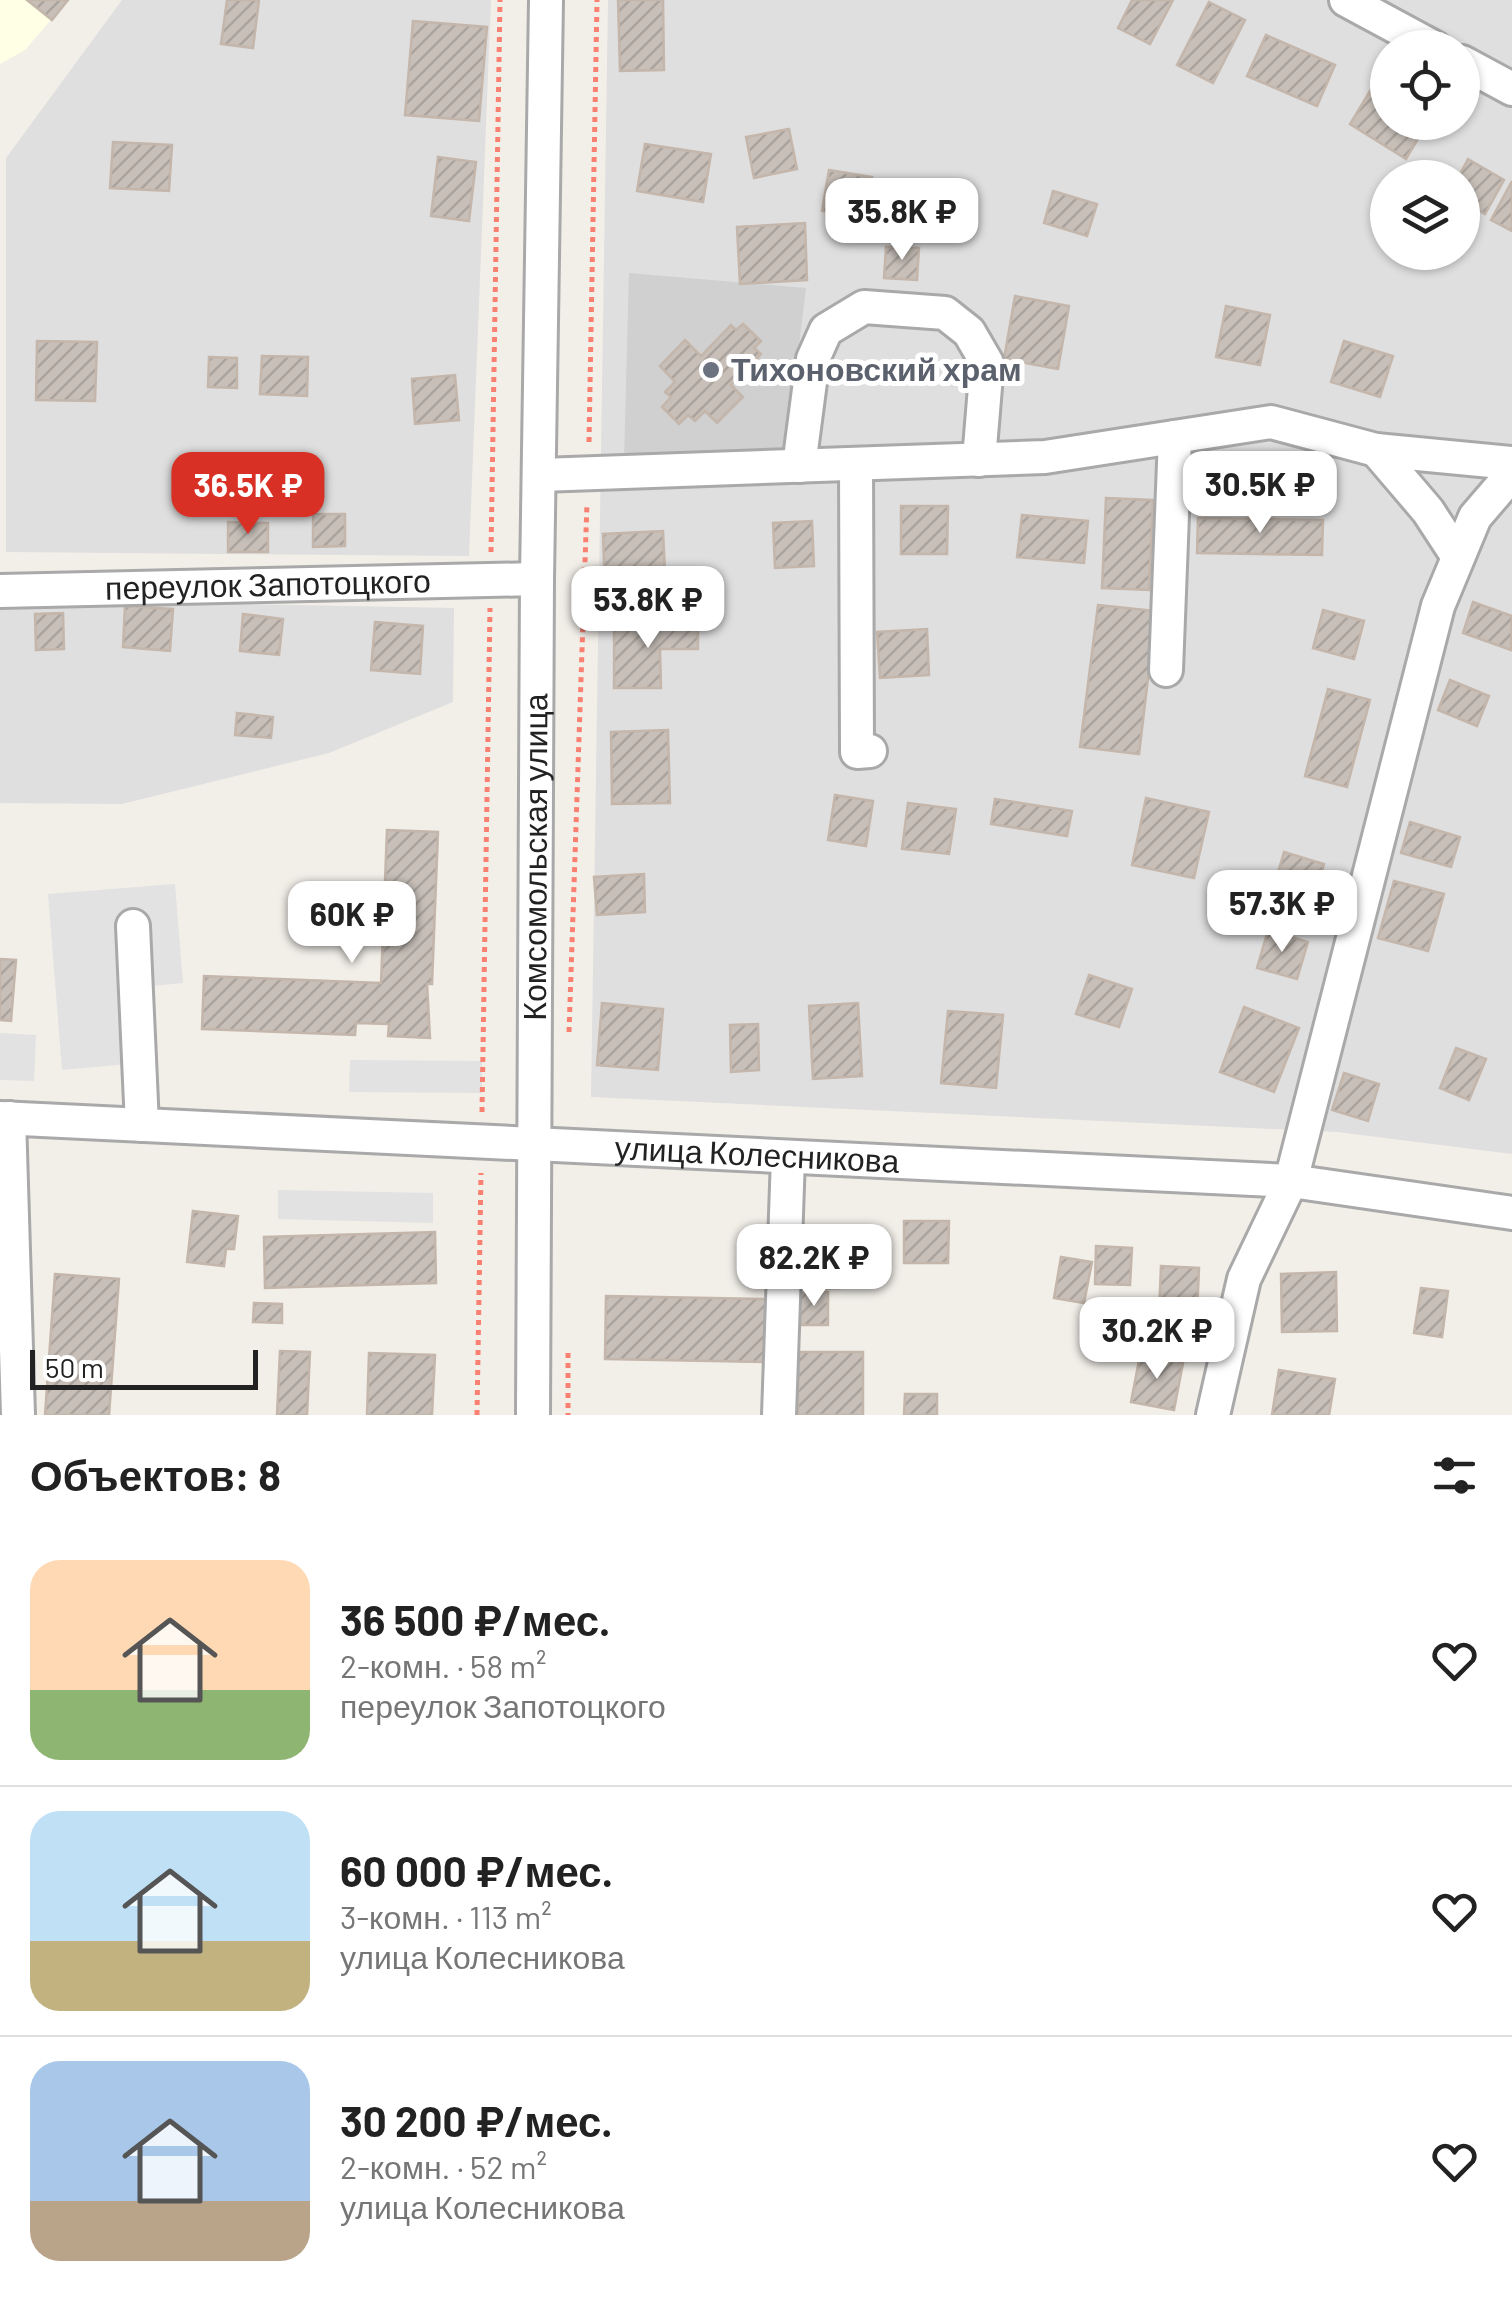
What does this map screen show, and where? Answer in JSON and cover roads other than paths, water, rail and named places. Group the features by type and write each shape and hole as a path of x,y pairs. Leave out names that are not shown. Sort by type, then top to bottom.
{"street":[{"name":"Комсомольская улица","path":"533,1415 537,579 546,0"},
{"path":"1346,0 1402,30"},
{"path":"1480,72 1512,89"},
{"path":"799,466 813,359 826,330 864,308 944,313 969,332 987,363 979,460"},
{"path":"541,475 1045,458 1270,422 1376,450 1512,464"},
{"path":"1166,670 1175,437"},
{"path":"1376,450 1428,511 1458,557"},
{"path":"856,464 857,752 870,751"},
{"path":"1213,1415 1244,1279 1291,1181 1438,606 1475,517 1512,474"},
{"name":"переулок Запотоцкого","path":"0,591 537,579"},
{"path":"133,926 142,1125"},
{"path":"5,1118 18,1415"},
{"name":"улица Колесникова","path":"5,1118 1291,1181 1512,1212"},
{"path":"779,1415 788,1158"}],"place":[{"name":"Тихоновский храм","path":"711,370"}]}
